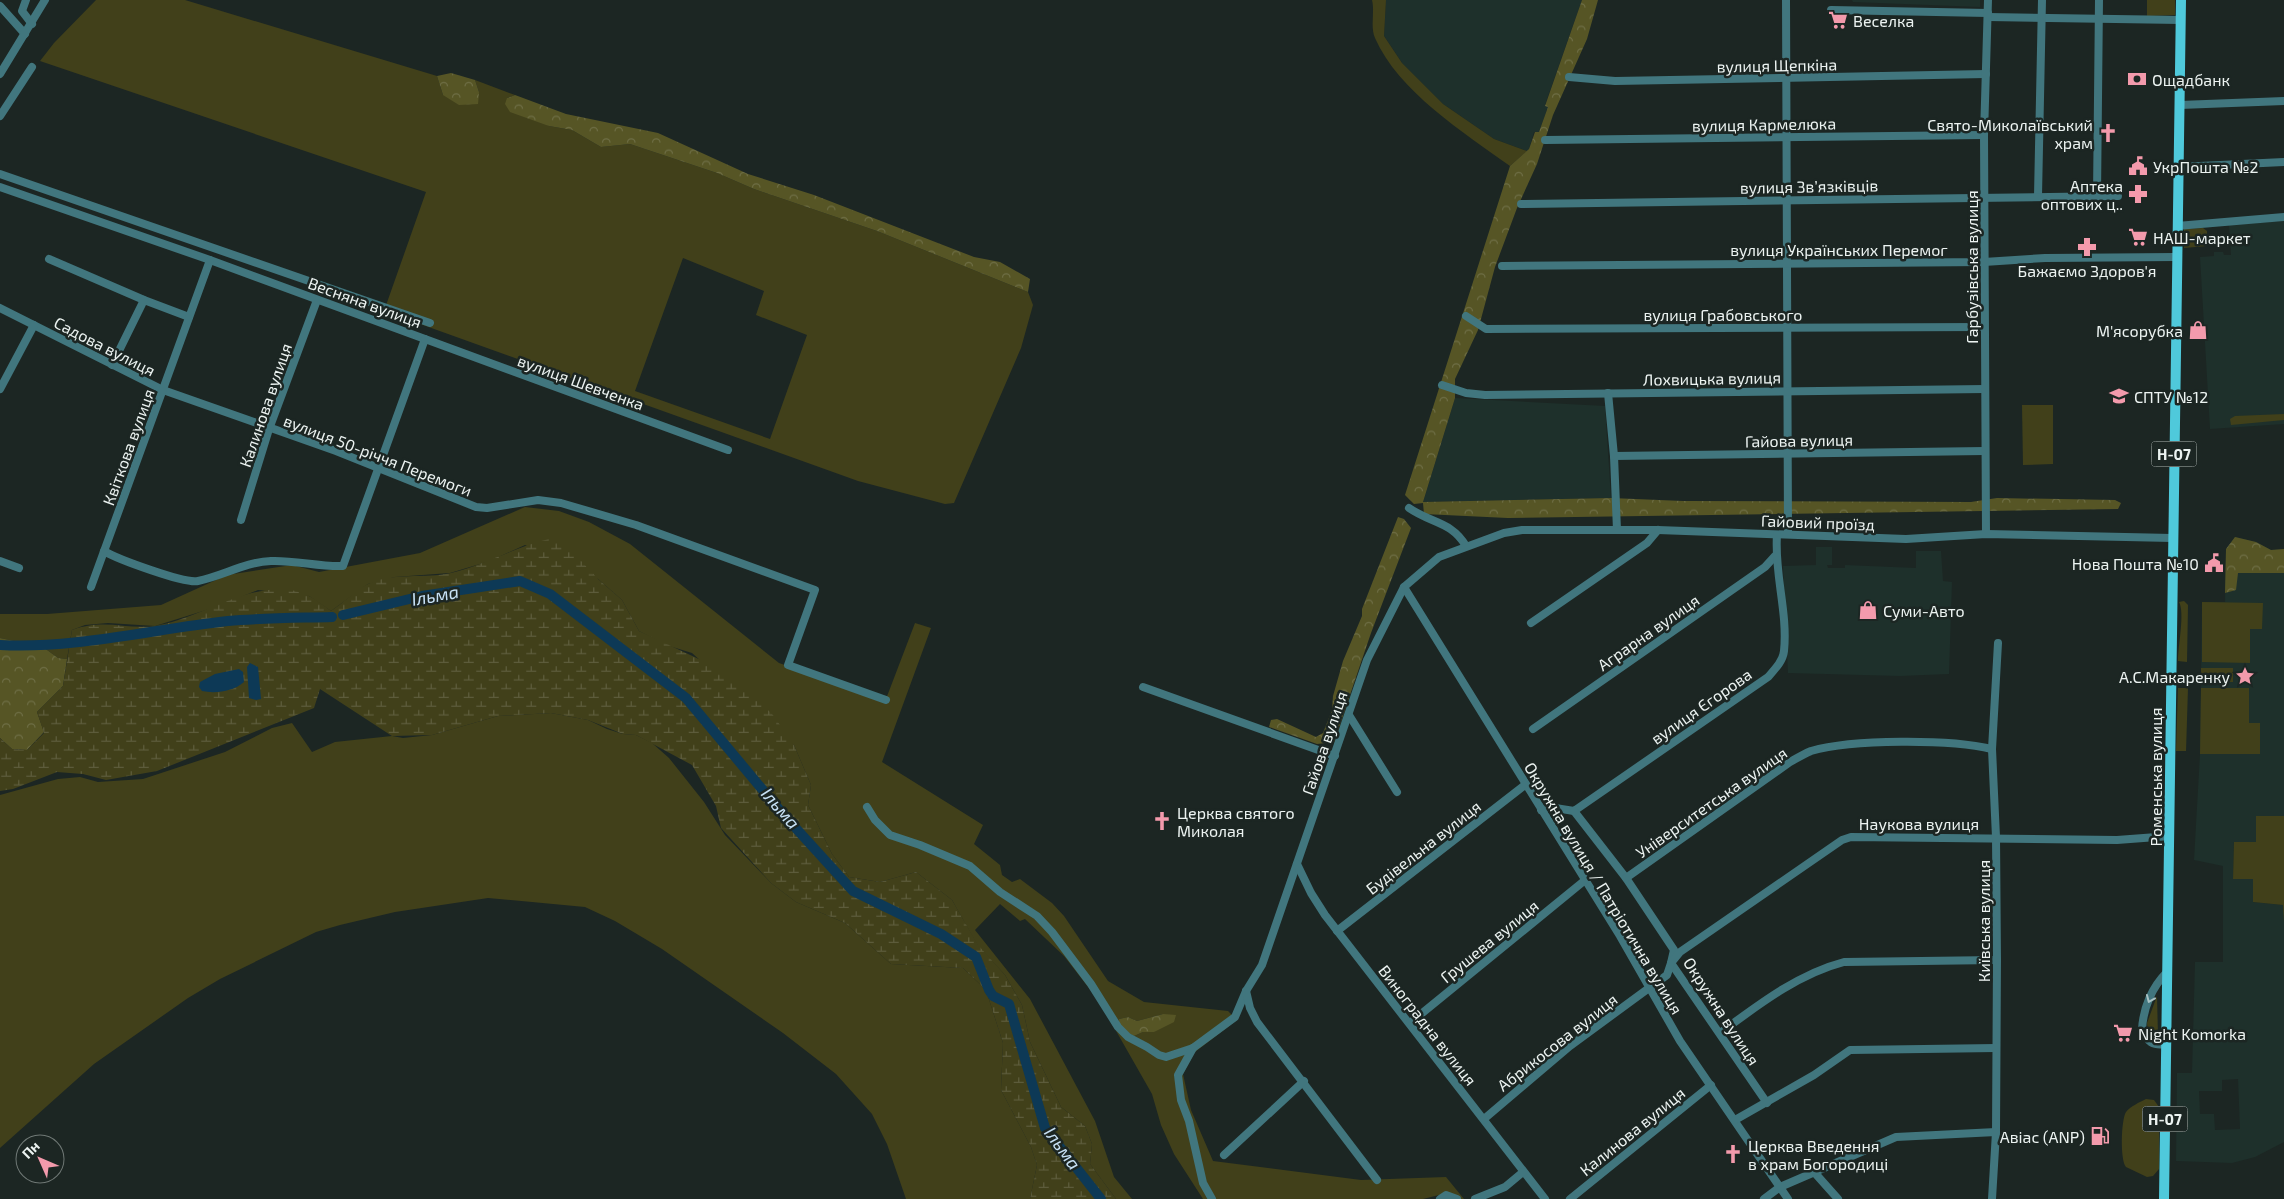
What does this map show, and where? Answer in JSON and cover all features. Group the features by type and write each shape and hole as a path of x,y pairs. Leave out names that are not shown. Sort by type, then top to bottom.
{"main road":[{"name":"Роменська вулиця","path":"2164,1196 2181,0"}],"street":[{"path":"26,0 22,11 32,24"},
{"path":"0,74 32,24 44,0"},
{"path":"1786,0 1786,455 1788,534"},
{"name":"Гарбузівська вулиця","path":"1986,534 1984,136 1988,0"},
{"path":"2038,196 2042,0"},
{"path":"2097,196 2100,0"},
{"path":"0,6 26,34"},
{"path":"1831,10 2181,20"},
{"path":"0,116 32,67"},
{"name":"вулиця Щепкіна","path":"1569,77 1615,81 1986,74"},
{"path":"2180,105 2284,101 2284,111"},
{"name":"вулиця Кармелюка","path":"1545,140 1984,136"},
{"path":"2178,167 2284,162"},
{"path":"0,174 430,323"},
{"path":"0,187 210,260"},
{"name":"вулиця Звʼязківців","path":"1521,204 2118,196"},
{"path":"2177,226 2284,217"},
{"name":"вулиця Українських Перемог","path":"1502,266 1984,262 2045,258 2176,257"},
{"path":"49,259 144,300 189,317"},
{"name":"Весняна вулиця","path":"104,551 133,564 196,582 243,566 270,561 343,566 425,339 210,260"},
{"name":"Квіткова вулиця","path":"91,587 210,260"},
{"path":"112,365 144,300"},
{"name":"Калинова вулиця","path":"241,520 269,429 317,300"},
{"name":"Садова вулиця","path":"0,308 163,390"},
{"name":"вулиця Грабовського","path":"1466,316 1486,329 1984,327"},
{"name":"Садова вулиця","path":"0,389 34,325"},
{"name":"вулиця Шевченка","path":"425,339 728,450"},
{"name":"Лохвицька вулиця","path":"1442,385 1466,393 1485,395 1985,389"},
{"name":"вулиця 50-річчя Перемоги","path":"163,390 377,468 476,507 487,508 538,500 576,508 636,525 815,590 788,665 886,700"},
{"path":"1608,393 1614,456 1617,530"},
{"name":"Гайова вулиця","path":"1614,456 1985,451"},
{"path":"1409,508 1423,518 1458,532 1466,546"},
{"name":"Гайовий проїзд","path":"1466,546 1522,530 1658,530 1906,539 1986,534 2172,538"},
{"path":"1531,623 1647,543 1658,530"},
{"name":"вулиця Єгорова","path":"1574,810 1768,677 1778,666 1784,652 1784,642 1782,596 1775,556 1777,535"},
{"name":"Гайова вулиця","path":"1194,1048 1235,1016 1246,991 1262,965 1349,715 1366,660 1404,586 1439,557 1466,546"},
{"name":"Аграрна вулиця","path":"1533,729 1765,567 1775,556"},
{"path":"0,561 19,568"},
{"name":"Окружна вулиця / Патріотична вулиця","path":"1404,586 1584,881 1652,986 1680,1041 1788,1199"},
{"name":"Київська вулиця","path":"1992,1199 1996,1132 1996,837 1992,749 1998,643"},
{"path":"1143,687 1335,756"},
{"path":"1349,715 1397,792"},
{"name":"Університетська вулиця","path":"1626,878 1790,762 1810,752 1856,744 1912,743 1960,744 1992,749"},
{"name":"Будівельна вулиця","path":"1337,932 1525,785"},
{"path":"1541,810 1550,806 1574,810"},
{"path":"867,807 875,820 890,835 920,845 970,866 1000,892 1037,916 1052,932 1091,984 1118,1027 1128,1037 1166,1057 1194,1048"},
{"name":"Окружна вулиця","path":"1574,810 1626,878 1674,950 1671,963 1767,1103"},
{"name":"Наукова вулиця","path":"1652,986 1667,975 1671,963 1680,952 1842,840 1861,836 2117,840 2170,836"},
{"name":"Виноградна вулиця","path":"1297,864 1311,893 1337,932 1410,1023 1545,1199"},
{"name":"Грушева вулиця","path":"1410,1023 1584,881"},
{"path":"1720,1033 1783,989 1820,968 1844,962 1996,960"},
{"path":"2166,1044 2156,1046 2150,1042 2142,1030 2149,999 2167,972"},
{"name":"Абрикосова вулиця","path":"1484,1119 1570,1046 1652,986"},
{"path":"1246,991 1257,1022 1304,1081 1377,1180"},
{"path":"1194,1048 1178,1076 1181,1100 1189,1121 1203,1183 1212,1199"},
{"path":"1734,1120 1767,1103 1850,1050 1996,1048"},
{"path":"1224,1155 1304,1081"},
{"name":"Калинова вулиця","path":"1570,1199 1711,1085"},
{"path":"1764,1199 1780,1187 1896,1138 1996,1132"},
{"path":"1475,1199 1505,1187 1524,1172"},
{"path":"1814,1172 1838,1199"},
{"path":"1440,1199 1446,1195 1457,1199"}],"shaded area":[{"path":"1386,0 1582,0 1545,105 1548,107 1539,132 1534,132 1527,151 1494,139 1443,104 1402,63 1384,36"},
{"path":"1852,0 1980,0 1980,7 1853,2"},
{"path":"2284,221 2284,424 2210,429 2200,257 2214,256 2214,252 2223,252 2224,255 2231,255 2229,225"},
{"path":"1455,398 1605,406 1611,498 1423,502"},
{"path":"2235,537 2256,542 2271,550 2284,549 2284,816 2278,816 2256,842 2234,842 2233,878 2253,879 2253,902 2284,905 2284,1142 2255,1157 2232,1163 2176,1161 2177,1073 2192,1073 2195,962 2223,962 2223,866 2194,860 2200,754 2202,602 2225,602 2226,549","holes":["2238,1079 2240,1129 2215,1130 2214,1114 2200,1114 2199,1091 2222,1091 2222,1080"]},
{"name":"Суми-Авто","path":"1816,547 1832,547 1832,565 1827,565 1828,568 1845,568 1845,565 1916,568 1916,551 1941,551 1943,581 1952,582 1949,674 1900,676 1788,673 1783,566 1816,565"}],"green space":[{"path":"96,0 185,0 437,76 443,95 479,92 475,80 515,95 507,98 549,126 572,130 601,147 630,144 717,173 754,189 877,231 1028,292 1033,305 1021,348 954,503 945,504 858,481 384,311 426,192 40,61 54,43","holes":["683,258 764,291 756,315 807,335 770,439 635,391"]},
{"path":"1372,0 1386,0 1384,36 1402,63 1443,104 1494,139 1527,151 1510,166 1453,125 1416,93 1399,76 1375,38"},
{"path":"1582,0 1598,0 1587,39 1553,115 1537,164 1517,208 1495,267 1478,330 1455,379 1455,398 1423,502 1611,498 1683,501 1971,502 1997,498 2115,500 2121,503 2118,509 1508,518 1424,514 1423,503 1414,504 1405,495 1510,166 1529,149 1535,132 1539,132 1548,107 1545,106"},
{"path":"2147,0 2175,0 2175,15 2147,16"},
{"path":"451,73 475,80 479,92 478,104 459,105 443,95 437,76"},
{"path":"515,95 566,114 658,133 748,174 814,195 974,257 1000,262 1030,279 1028,292 877,231 754,189 717,173 630,144 601,147 572,130 549,126 510,112 505,104 507,98"},
{"path":"2203,228 2207,231 2207,246 2184,248 2184,229"},
{"path":"2022,405 2053,405 2053,464 2023,465"},
{"path":"2284,414 2284,420 2231,425 2230,419 2235,416"},
{"path":"525,507 559,511 589,522 630,544 779,663 886,699 915,623 931,628 882,762 983,825 974,844 1000,865 1002,875 1012,882 1020,879 1052,903 1064,916 1108,981 1144,1002 1228,1011 1237,1020 1195,1052 1183,1074 1191,1110 1213,1161 1361,1180 1446,1177 1464,1199 1440,1199 1439,1195 1423,1199 1203,1199 1174,1154 1161,1125 1152,1094 1099,1001 1064,956 1025,919 1020,921 1000,904 975,930 1030,999 1095,1121 1114,1177 1132,1199 1116,1199 1090,1164 1092,1144 1085,1126 1061,1107 1030,1042 1022,1005 1005,975 978,946 952,900 916,872 880,882 849,877 832,854 808,805 811,785 794,745 692,653 666,645 639,631 622,600 598,579 525,545 490,561 450,573 395,577 368,584 331,611 309,596 258,590 219,606 155,626 108,623 85,625 72,630 67,659 58,658 43,647 0,638 0,614 47,614 161,605 227,575 292,565 319,572 420,553","holes":["1163,1014 1154,1032 1143,1032 1134,1036 1119,1028 1119,1019 1128,1017 1137,1021"]},
{"path":"1398,517 1404,519 1411,528 1371,633 1334,742 1317,744 1269,727 1271,720 1277,719 1316,737 1323,733 1332,710 1333,696 1343,661 1362,616 1362,609"},
{"path":"2235,537 2256,542 2271,550 2284,549 2284,573 2238,573 2236,590 2225,593 2226,549"},
{"path":"549,539 571,550 598,579 622,600 639,631 720,669 741,683 773,715 794,745 811,785 808,805 832,854 849,877 880,882 916,872 952,900 978,945 1005,975 1022,1005 1030,1042 1061,1107 1085,1126 1092,1144 1090,1164 1116,1199 1030,1199 1037,1165 1031,1147 1001,1090 1003,1043 986,990 963,968 891,964 845,923 796,902 771,883 721,828 716,806 692,765 636,735 623,734 588,720 551,713 498,716 432,735 392,736 320,689 314,708 157,771 106,780 83,774 57,772 13,789 0,791 0,738 12,749 27,750 44,733 37,712 63,686 72,630 94,625 155,626 193,615 232,599 271,590 291,590 309,596 331,611 363,587 378,580 441,575 464,570 536,542"},
{"path":"2184,601 2188,605 2187,662 2178,661 2181,621 2179,602"},
{"path":"2202,602 2263,603 2262,629 2250,629 2250,663 2202,662"},
{"path":"0,638 43,647 58,658 67,659 63,686 37,712 44,732 27,750 12,749 0,738"},
{"path":"2201,668 2233,668 2233,682 2201,682"},
{"path":"2178,688 2188,688 2186,751 2176,751"},
{"path":"2201,688 2249,688 2249,723 2260,723 2260,754 2200,754"},
{"path":"551,713 588,720 623,734 636,735 652,743 669,758 704,802 725,835 771,883 796,902 845,923 891,964 963,968 986,990 1003,1043 1001,1090 1031,1147 1037,1165 1030,1199 906,1199 887,1144 872,1114 836,1074 783,1033 662,949 615,921 585,907 488,898 395,912 316,932 220,979 188,998 94,1064 0,1148 0,795 58,779 80,777 98,782 143,779 225,752 272,728 292,723 312,752 335,742 392,736 403,738 432,735 498,716"},
{"path":"2256,816 2284,816 2284,922 2283,905 2253,902 2253,879 2233,879 2234,842 2256,842"},
{"path":"2157,996 2158,1036 2155,1037 2148,1033 2147,1023"},
{"path":"1163,1014 1176,1015 1174,1022 1154,1032 1143,1032 1134,1036 1119,1028 1119,1019 1128,1017 1137,1021"},
{"path":"2146,1099 2154,1100 2159,1107 2159,1169 2153,1176 2147,1177 2126,1167 2123,1157 2122,1140 2126,1112"}],"water":[{"path":"250,663 258,667 261,699 249,698 247,667"},
{"path":"239,669 243,672 244,682 235,688 213,692 202,691 199,687 200,682 215,674"}],"waterway":[{"name":"Ільма","path":"343,615 422,596 520,581 550,594 686,698 782,813 853,891 941,934 976,957 993,996 1009,1004 1045,1128 1101,1199"},
{"name":"Ільма","path":"0,645 57,644 86,641 228,621 332,617"}],"place":[{"name":"Веселка","path":"1838,20"},
{"name":"Ощадбанк","path":"2137,79"},
{"name":"Свято-Миколаївський храм","path":"2108,133"},
{"name":"УкрПошта №2","path":"2138,166"},
{"name":"Аптека оптових ц..","path":"2138,194"},
{"name":"НАШ-маркет","path":"2138,237"},
{"name":"Бажаємо Здоров'я","path":"2087,247"},
{"name":"М'ясорубка","path":"2198,330"},
{"name":"СПТУ №12","path":"2119,396"},
{"name":"Нова Пошта №10","path":"2214,563"},
{"name":"Суми-Авто","path":"1868,610"},
{"name":"А.С.Макаренку","path":"2245,676"},
{"name":"Церква святого Миколая","path":"1162,821"},
{"name":"Night Komorka","path":"2123,1033"},
{"name":"Авіас (ANP)","path":"2100,1136"},
{"name":"Церква Введення в храм Богородиці","path":"1733,1154"}]}
